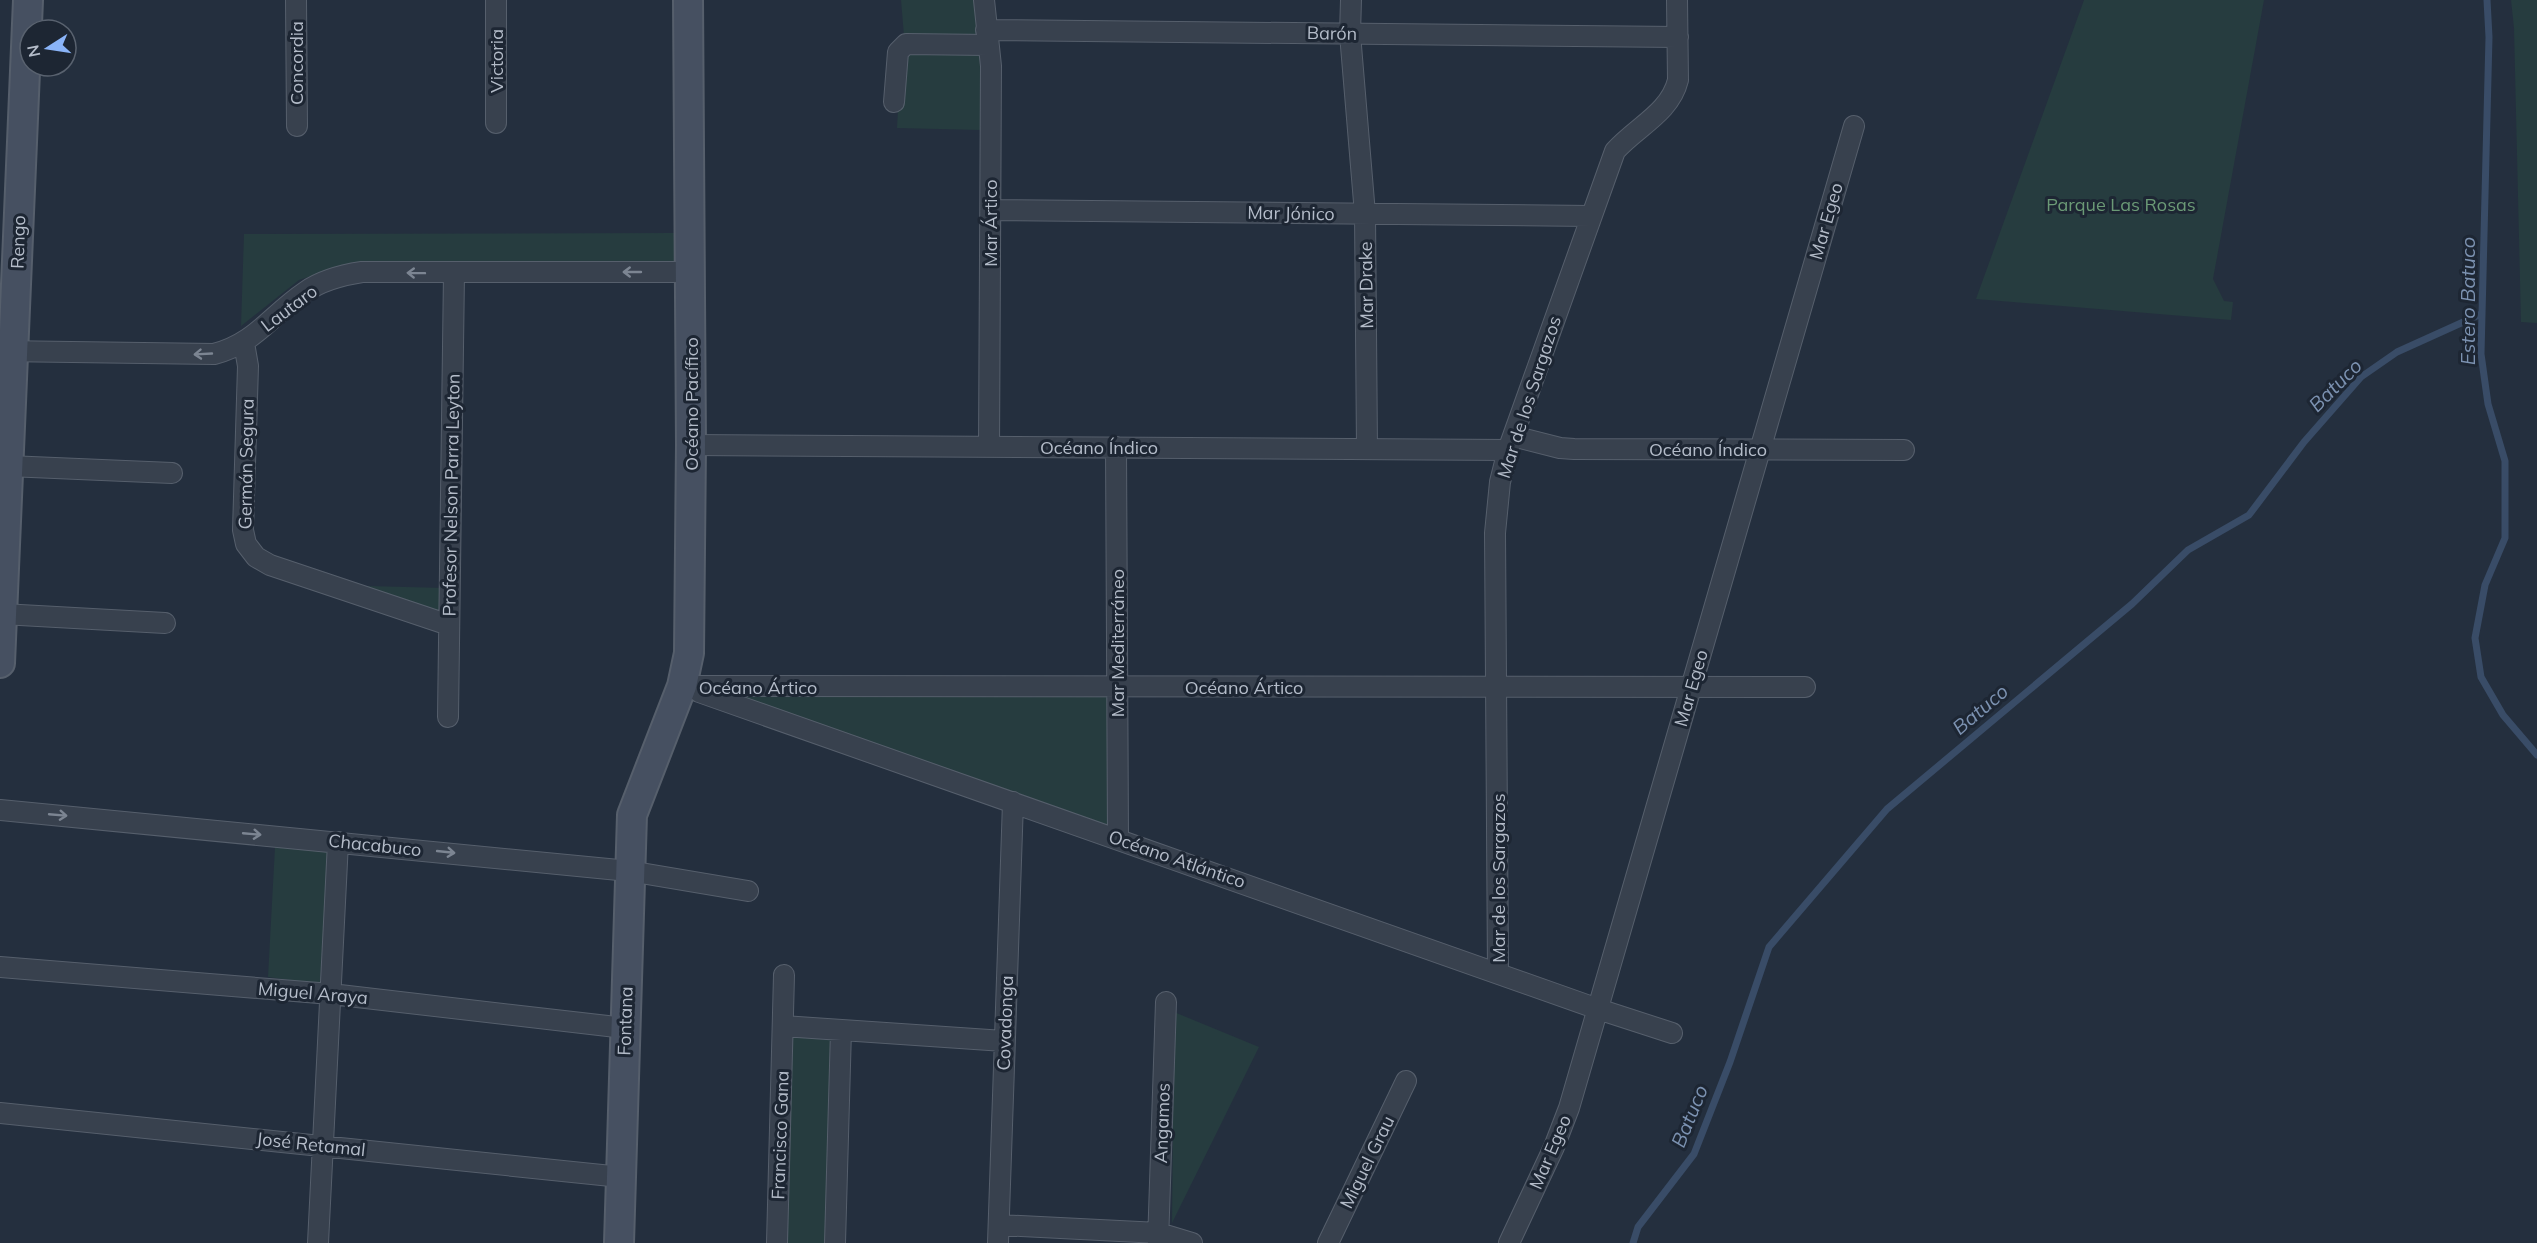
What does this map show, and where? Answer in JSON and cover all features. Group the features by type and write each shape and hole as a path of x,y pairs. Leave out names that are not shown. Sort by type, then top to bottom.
{"street":[{"name":"Rengo","path":"0,663 8,466 7,352 28,0"},
{"name":"Concordia","path":"296,0 297,126"},
{"name":"Victoria","path":"495,0 496,123"},
{"name":"Océano Pacífico","path":"637,799 682,686 690,633 688,0"},
{"name":"Mar Ártico","path":"984,0 991,66 989,447"},
{"name":"Mar Drake","path":"1351,0 1350,34 1365,214 1367,449"},
{"name":"Mar de los Sargazos","path":"1498,973 1495,533 1500,482 1511,443 1615,151 1667,104 1675,92 1678,80 1677,0"},
{"name":"Barón","path":"894,102 898,52 906,44 987,37 1350,34 1678,37"},
{"name":"Mar Egeo","path":"1509,1243 1563,1126 1854,126"},
{"name":"Mar Jónico","path":"990,210 1591,216"},
{"name":"Lautaro","path":"7,352 214,354 244,343 306,291 342,275 362,272 690,272"},
{"name":"Profesor Nelson Parra Leyton","path":"448,717 454,273"},
{"name":"Germán Segura","path":"244,343 248,366 242,515 246,544 256,557 270,564 449,625"},
{"name":"Océano Índico","path":"691,445 1367,449 1511,443 1560,448 1904,450"},
{"name":"Mar Mediterráneo","path":"1116,447 1118,838"},
{"path":"8,466 172,473"},
{"path":"2,614 165,623"},
{"name":"Océano Ártico","path":"682,686 1805,687"},
{"name":"Océano Atlántico","path":"682,686 1598,1009 1672,1033"},
{"name":"Fontana","path":"619,1243 629,871 632,815 637,799"},
{"name":"Covadonga","path":"998,1234 1013,802"},
{"name":"Chacabuco","path":"0,810 629,871 748,891"},
{"path":"318,1243 338,842"},
{"name":"Miguel Araya","path":"0,967 331,994 625,1028"},
{"name":"Francisco Gana","path":"777,1243 784,975"},
{"name":"Angamos","path":"1158,1238 1166,1002"},
{"path":"783,1026 1004,1041"},
{"path":"835,1243 841,1030"},
{"name":"Miguel Grau","path":"1328,1243 1406,1081"},
{"name":"José Retamal","path":"0,1113 621,1177"},
{"path":"998,1234 1158,1238 1174,1236 1192,1243"}],"green space":[{"path":"901,0 977,0 981,39 904,36"},
{"name":"Parque Las Rosas","path":"2084,0 2264,0 2213,279 2224,301 2233,302 2231,320 1976,299"},
{"path":"2511,0 2537,0 2537,323 2521,322 2514,28"},
{"path":"908,51 980,51 984,69 981,130 897,128 901,57"},
{"path":"676,233 676,261 342,266 299,280 241,326 244,234"},
{"path":"367,586 445,588 446,620 368,592"},
{"path":"717,693 1110,693 1107,826"},
{"path":"275,847 329,852 320,984 268,977"},
{"path":"1174,1012 1259,1047 1172,1223"},
{"path":"790,1037 833,1040 825,1243 786,1243"}],"waterway":[{"name":"Estero Batuco","path":"2487,0 2489,37 2481,354 2488,404 2505,461 2505,538 2485,585 2475,638 2481,677 2503,715 2537,755"},
{"name":"Batuco","path":"1633,1243 1638,1227 1694,1154 1730,1062 1769,947 1887,809 2132,604 2188,550 2249,515 2304,442 2361,377 2397,352 2481,314"}]}
